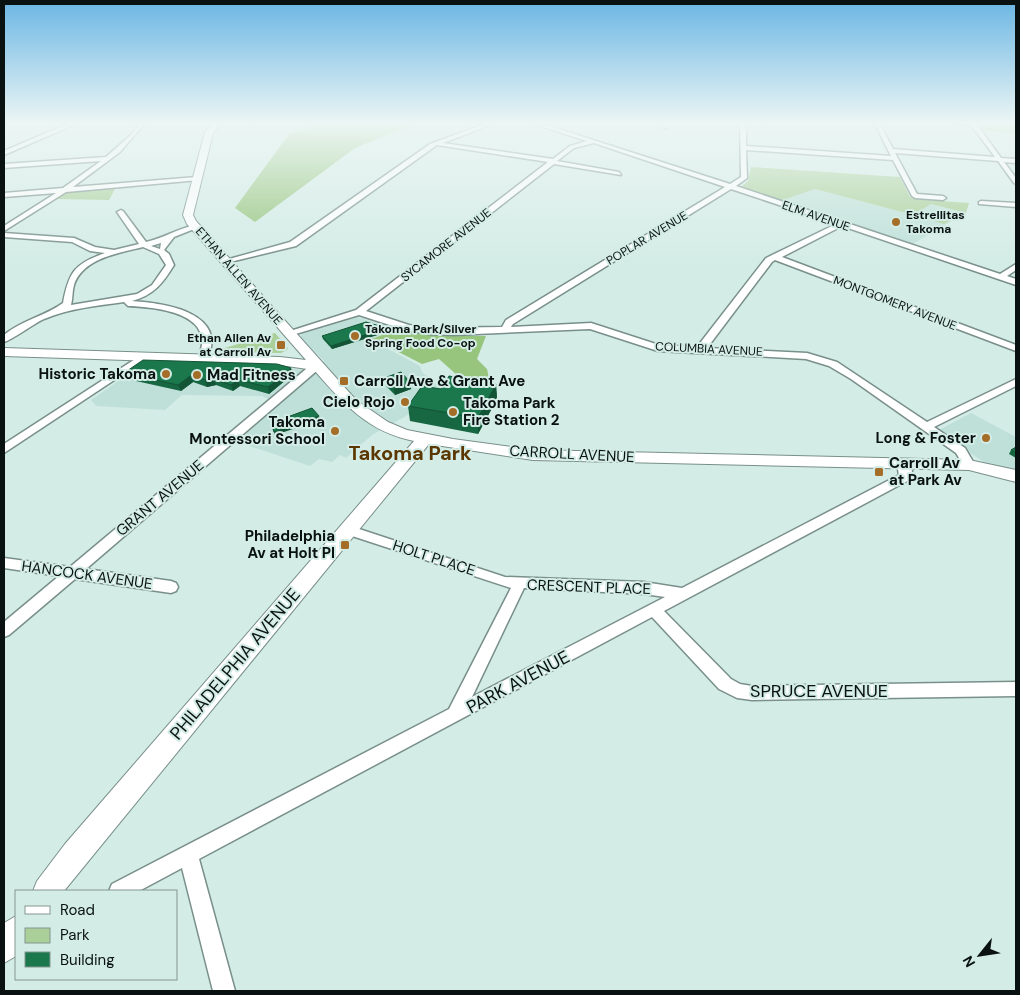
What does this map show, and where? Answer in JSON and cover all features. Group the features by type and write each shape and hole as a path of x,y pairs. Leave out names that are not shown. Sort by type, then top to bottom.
{"main road":[{"name":"ETHAN ALLEN AVENUE","path":"200,168 188,215 195,226 316,366"},
{"path":"4,352 280,361 316,366"},
{"name":"CARROLL AVENUE","path":"316,366 354,407 382,425 403,434 425,439 533,455 969,465 1016,476"},
{"name":"PHILADELPHIA AVENUE","path":"48,890 75,854 425,439"},
{"path":"4,948 15,932"}],"street":[{"path":"4,229 93,168"},
{"path":"226,261 293,244 401,168"},
{"name":"SYCAMORE AVENUE","path":"289,333 359,312 544,168"},
{"path":"588,168 619,174"},
{"name":"ELM AVENUE","path":"674,168 1016,282"},
{"name":"POPLAR AVENUE","path":"505,330 509,322 731,187 745,176 745,168"},
{"path":"900,168 915,196 944,198"},
{"path":"1006,168 1016,182"},
{"path":"4,194 197,179"},
{"path":"981,202 1016,205"},
{"path":"121,212 143,246 163,250"},
{"path":"700,350 769,260 840,224"},
{"path":"4,236 74,240 93,249 112,251 165,240 174,234 195,226"},
{"path":"118,302 150,291 158,284 170,265 163,250 165,240"},
{"path":"53,314 67,304 70,295 70,285 86,266 93,249"},
{"path":"86,266 112,251"},
{"name":"MONTGOMERY AVENUE","path":"774,257 1016,348"},
{"path":"1001,277 1016,266"},
{"path":"158,284 157,296 168,307"},
{"path":"70,295 74,302 85,304 118,302 168,307 188,314 199,324 208,337 209,347 203,359"},
{"path":"4,339 34,322 85,304"},
{"name":"COLUMBIA AVENUE","path":"359,312 408,328 429,332 591,326 658,348 807,356 834,364 961,452 969,465"},
{"path":"4,450 143,357"},
{"name":"GRANT AVENUE","path":"4,631 316,366"},
{"path":"926,427 1016,382"},
{"name":"PARK AVENUE","path":"120,890 189,856 905,477 906,471 903,464"},
{"name":"HOLT PLACE","path":"348,530 505,582 520,583"},
{"name":"HANCOCK AVENUE","path":"4,563 171,587"},
{"name":"CRESCENT PLACE","path":"454,716 520,583 644,588 684,594"},
{"name":"SPRUCE AVENUE","path":"654,610 725,684 737,691 752,693 1016,689"},
{"path":"189,856 224,991"}],"shaded area":[{"name":"Estrellitas Takoma","path":"815,189 914,215 930,204 966,213 911,245 780,201"},
{"path":"357,317 396,329 373,338 375,342 420,366 422,372 447,393 372,435 346,458 340,455 332,462 319,459 310,466 234,441 276,403 262,396 182,395 165,410 96,406 91,400 144,363 288,367 299,370 324,361 300,337 302,334"},
{"path":"971,413 1016,437 1016,472 987,464 937,431"}],"green space":[{"path":"264,168 327,168 255,222 235,208"},
{"path":"751,168 900,177 910,197 914,199 969,203 966,213 931,204 914,215 815,189 780,201 744,189 742,186 748,181"},
{"path":"115,189 109,200 56,199 69,192"},
{"path":"928,211 955,218 944,224 918,216"},
{"path":"398,329 446,336 486,336 477,359 487,369 489,378 468,385 439,359 422,364 379,342 366,341"},
{"path":"275,333 288,348 281,353 218,352 218,350"}],"building":[{"name":"Takoma Park/Silver Spring Food Co-op","path":"366,322 386,328 331,346 322,336"},
{"path":"143,360 277,364 291,368 268,387 238,380 231,385 214,379 205,380 190,376 178,385 124,373"},
{"path":"401,372 410,382 394,388 384,378"},
{"path":"449,376 496,384 478,418 408,406 422,386 441,389"},
{"path":"312,408 319,416 274,432 271,423"}],"place":[{"name":"Estrellitas Takoma","path":"896,222"},
{"name":"Takoma Park/Silver Spring Food Co-op","path":"355,336"},
{"name":"Ethan Allen Av at Carroll Av","path":"281,345"},
{"name":"Historic Takoma","path":"166,374"},
{"name":"Mad Fitness","path":"197,375"},
{"name":"Carroll Ave & Grant Ave","path":"344,381"},
{"name":"Cielo Rojo","path":"405,402"},
{"name":"Takoma Park Fire Station 2","path":"453,412"},
{"name":"Takoma Montessori School","path":"335,431"},
{"name":"Long & Foster","path":"986,438"},
{"name":"Carroll Av at Park Av","path":"879,472"},
{"name":"Philadelphia Av at Holt Pl","path":"345,545"}],"district":[{"name":"Takoma Park","path":"410,453"}]}
